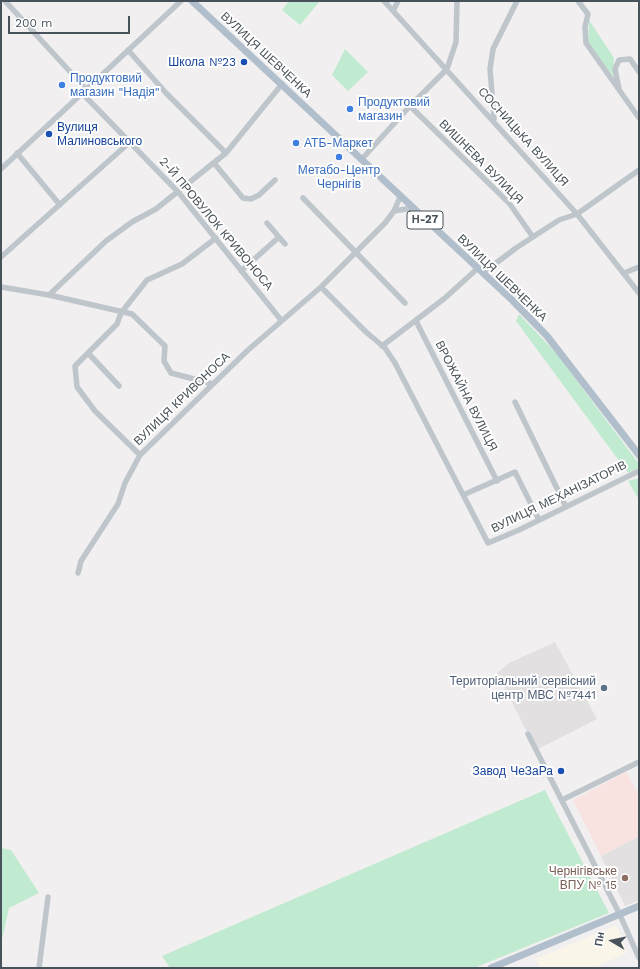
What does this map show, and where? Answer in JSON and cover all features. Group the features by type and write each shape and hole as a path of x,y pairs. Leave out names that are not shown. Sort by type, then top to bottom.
{"main road":[{"name":"Н-27","path":"186,1 191,1"},
{"name":"ВУЛИЦЯ ШЕВЧЕНКА","path":"191,1 282,84 400,197 480,270 547,336 639,455"},
{"path":"491,968 639,906"}],"street":[{"name":"2-Й ПРОВУЛОК КРИВОНОСА","path":"5,1 84,91 179,193 281,320"},
{"path":"1,168 181,1"},
{"name":"СОСНИЦЬКА ВУЛИЦЯ","path":"384,1 494,120 577,214 639,293"},
{"path":"393,11 398,1"},
{"path":"361,160 410,106 447,69 456,42 457,1"},
{"path":"494,120 490,69 493,49 518,1"},
{"path":"578,1 588,14 584,27 586,43 639,118"},
{"path":"128,50 166,93 226,153"},
{"path":"619,91 615,69 619,60 630,59 639,72"},
{"path":"49,295 106,241 132,222 156,210 214,164 226,153 282,84"},
{"name":"ВИШНЕВА ВУЛИЦЯ","path":"410,106 509,203 533,237"},
{"path":"1,257 131,141"},
{"path":"18,153 60,205"},
{"path":"214,164 243,198 251,199 275,180"},
{"path":"382,346 446,298 480,270 559,220 577,214 639,170"},
{"name":"ВУЛИЦЯ КРИВОНОСА","path":"78,573 81,561 118,504 125,483 140,455 281,320 321,287 394,211 400,197"},
{"path":"303,198 405,303"},
{"path":"394,211 412,208"},
{"path":"267,223 286,244"},
{"path":"242,270 279,237"},
{"path":"140,455 95,411 77,387 75,366 117,324 121,313 147,280 182,264 216,238"},
{"path":"624,273 639,267"},
{"path":"1,287 49,295 97,305 121,313 132,314 165,346 164,361 171,372 213,384"},
{"path":"321,287 382,346 395,362 463,495 515,472 539,520"},
{"name":"ВРОЖАЙНА ВУЛИЦЯ","path":"416,321 497,481"},
{"path":"88,353 119,386"},
{"path":"515,402 566,507"},
{"name":"ВУЛИЦЯ МЕХАНІЗАТОРІВ","path":"463,495 488,543 639,471"},
{"path":"528,734 620,915 639,958"},
{"path":"562,800 639,762"},
{"path":"39,968 48,897"}],"shaded area":[{"path":"555,642 597,719 536,750 497,673 509,663"},
{"path":"626,772 639,795 639,836 601,856 573,800"},
{"name":"Чернігівське ВПУ № 15","path":"639,836 639,900 625,906 601,856"},
{"path":"616,925 627,953 593,968 541,968 536,959"}],"green space":[{"path":"289,1 320,1 300,25 282,10"},
{"path":"589,20 614,58 613,76 588,43"},
{"path":"345,49 368,72 348,91 332,75"},
{"path":"519,314 556,353 639,464 639,468 628,473 516,321"},
{"path":"639,478 639,500 628,481"},
{"path":"545,790 609,913 474,968 170,968 162,956"},
{"path":"1,848 11,850 39,893 9,908 1,944"}],"place":[{"name":"Школа №23","path":"244,62"},
{"name":"Продуктовий магазин \"Надія\"","path":"62,85"},
{"name":"Продуктовий магазин","path":"350,109"},
{"name":"Вулиця Малиновського","path":"49,134"},
{"name":"АТБ-Маркет","path":"296,143"},
{"name":"Метабо-Центр Чернігів","path":"339,157"},
{"name":"Територіальний сервісний центр МВС №7441","path":"604,688"},
{"name":"Завод ЧеЗаРа","path":"561,771"},
{"name":"Чернігівське ВПУ № 15","path":"625,878"}]}
